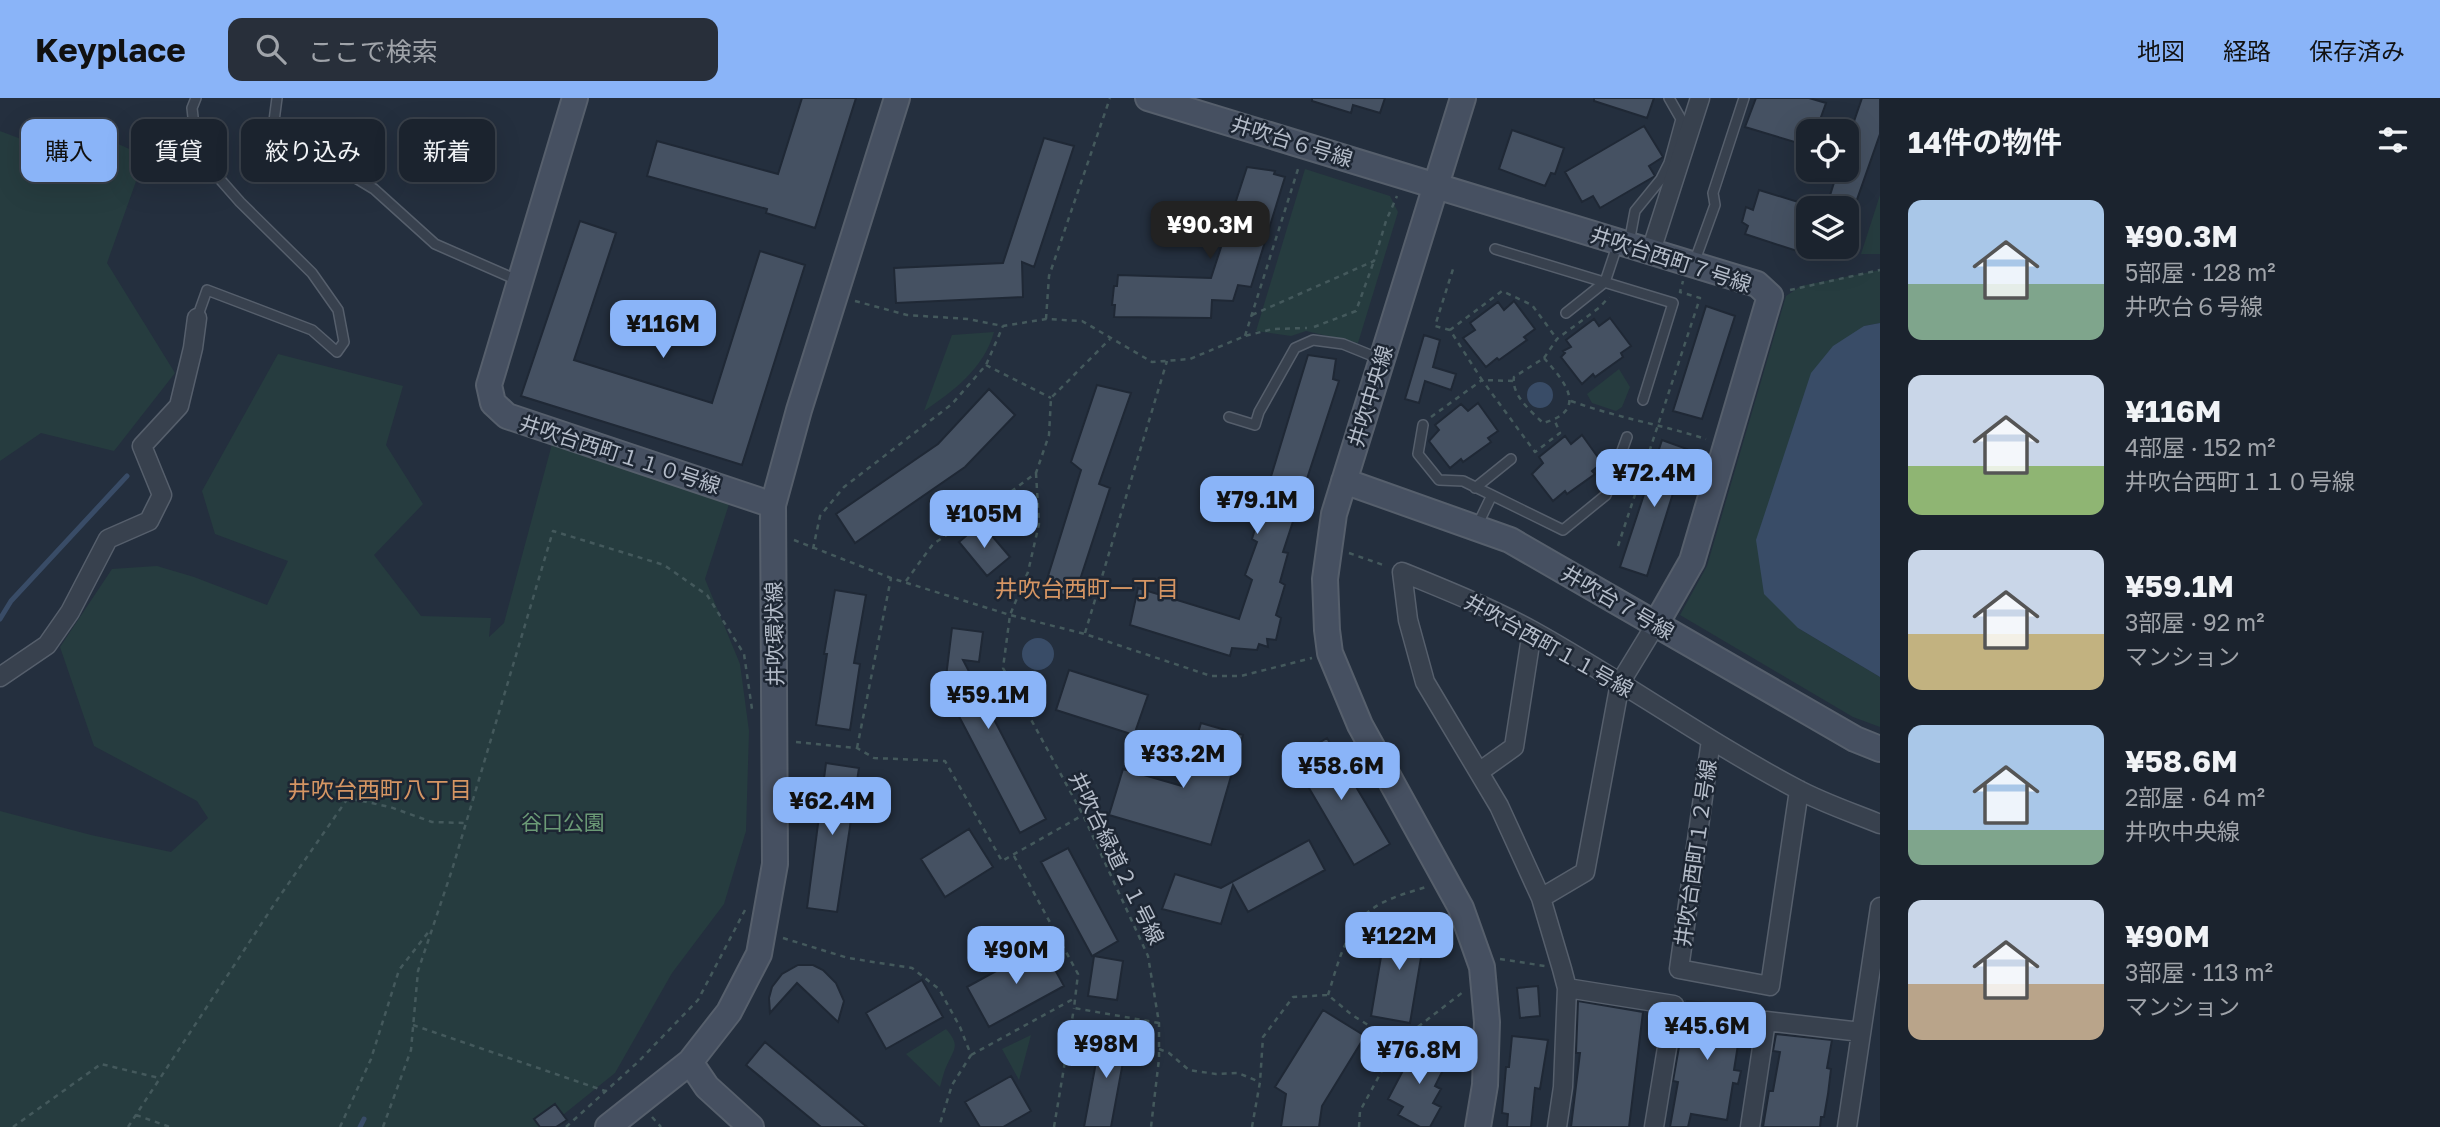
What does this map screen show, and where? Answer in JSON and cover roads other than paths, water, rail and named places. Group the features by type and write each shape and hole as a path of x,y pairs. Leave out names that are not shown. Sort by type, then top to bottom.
{"street":[{"name":"井吹台西町１１０号線","path":"575,98 489,386 493,403 507,416 774,505"},
{"name":"井吹環状線","path":"608,1127 690,1062 729,1012 759,954 775,864 774,505 835,295 897,98"},
{"name":"井吹台６号線","path":"1148,98 1436,185"},
{"name":"井吹中央線","path":"1463,98 1334,514 1325,579 1330,653 1360,725 1461,908 1482,967 1487,1022 1485,1085 1478,1127"},
{"path":"1633,246 1700,98"},
{"name":"井吹台西町７号線","path":"1436,185 1757,284 1770,296 1692,561 1656,624"},
{"path":"0,677 47,645 71,612 108,539 149,520 162,495 142,446 179,405 193,348 197,318"},
{"name":"井吹台７号線","path":"1345,481 1510,540 1855,739 1880,749"},
{"name":"井吹台西町１１号線","path":"1479,772 1425,682 1408,620 1402,572 1469,600 1532,631 1799,790 1880,824"},
{"path":"1541,898 1585,872 1620,683 1656,624"},
{"path":"1532,631 1514,747 1479,772 1499,806 1541,898 1567,988 1563,1087 1557,1127"},
{"name":"井吹台西町１２号線","path":"1711,740 1679,969 1770,986 1799,790"},
{"path":"1847,1127 1880,907"},
{"path":"1567,988 1674,1005 1654,1127"},
{"path":"1750,1127 1766,1021 1861,1032"},
{"path":"690,1062 707,1087 751,1127"}],"lane":[{"path":"196,98 192,108 197,153 240,202 312,273 338,310 344,342 337,352 312,330 207,289 197,318"},
{"path":"277,98 274,121 288,137 374,189 435,244 519,280"},
{"path":"1566,313 1605,282 1633,246 1634,211 1661,179 1669,163 1681,119 1669,98"},
{"path":"1691,264 1715,205 1713,193 1744,98"},
{"path":"1495,249 1673,303 1643,400"},
{"path":"1229,417 1255,425 1259,412 1295,348 1312,340 1343,344 1381,360"},
{"path":"1423,425 1418,454 1439,480 1464,481 1491,497 1563,530 1606,495 1627,437"},
{"path":"1475,488 1511,459"},
{"path":"1476,528 1491,497"}],"water":[{"path":"1880,323 1880,677 1798,628 1764,594 1756,540 1811,373 1833,346 1864,326"},
{"path":"1540,382 1550,385 1553,395 1550,405 1540,408 1530,405 1527,395 1530,385"},
{"path":"1038,638 1049,643 1054,654 1049,665 1038,670 1027,665 1022,654 1027,643"}],"waterway":[{"path":"0,619 11,601 127,476"},
{"path":"360,1127 364,1119"}],"district":[{"name":"井吹台西町一丁目","path":"1087,588"},
{"name":"井吹台西町八丁目","path":"380,789"}],"park label":[{"name":"谷口公園","path":"563,822"}]}
